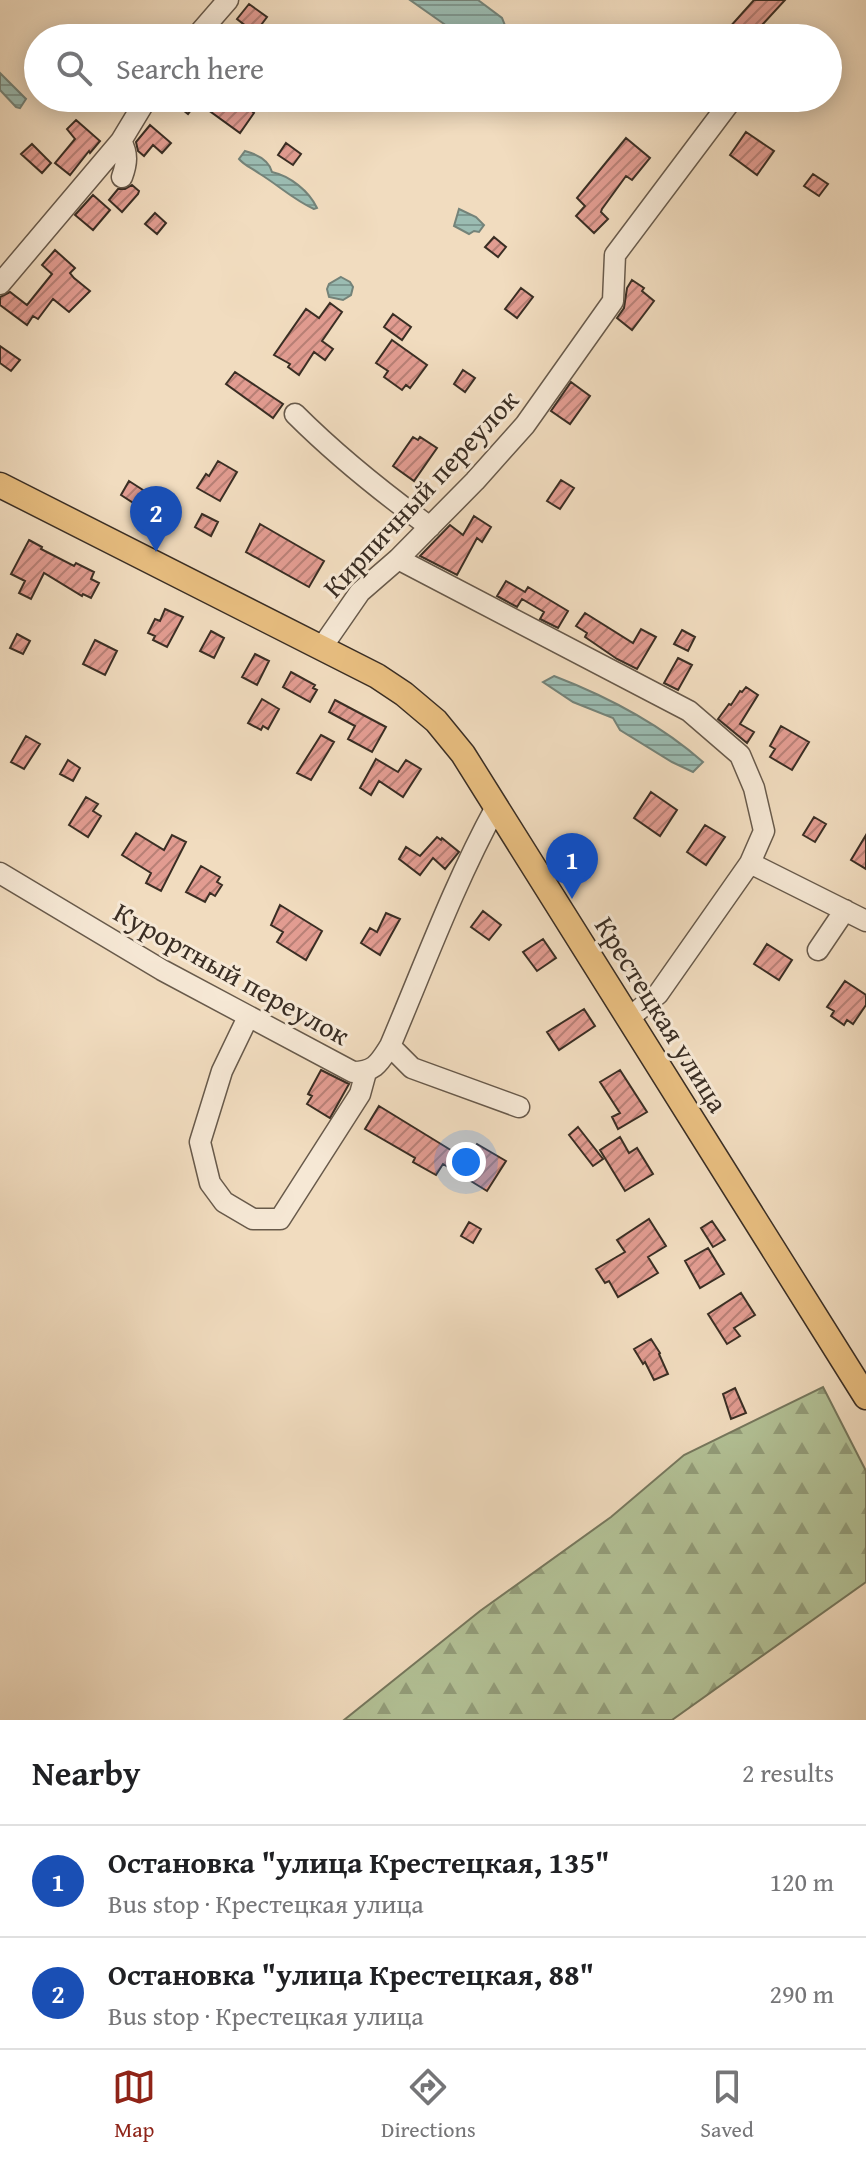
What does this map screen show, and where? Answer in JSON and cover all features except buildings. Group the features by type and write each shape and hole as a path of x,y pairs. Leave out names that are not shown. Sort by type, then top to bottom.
{"main road":[{"name":"Крестецкая улица","path":"0,485 377,676 436,721 463,754 866,1397"}],"street":[{"path":"207,24 228,0"},
{"path":"0,284 121,141 139,112"},
{"name":"Кирпичный переулок","path":"322,647 360,592 430,527 525,425 613,301 615,255 722,112"},
{"path":"121,141 127,151 122,177"},
{"path":"295,414 376,487 430,527"},
{"path":"398,559 689,711 740,755 754,788 764,831 750,863 658,994 629,1018"},
{"path":"390,1046 457,886 496,807"},
{"path":"750,863 866,921"},
{"name":"Курортный переулок","path":"0,873 162,970 353,1072 366,1072 379,1063 390,1046 412,1068 519,1107"},
{"path":"818,950 845,910"},
{"path":"248,1017 222,1071 200,1142 210,1183 224,1202 253,1219 280,1219 360,1094 366,1072"}],"green space":[{"path":"823,1387 866,1471 866,1582 672,1720 344,1720 480,1611 611,1517 684,1455"}],"water":[{"path":"410,0 478,0 502,18 504,24 444,24"},
{"path":"0,73 24,97 20,108 16,107 0,90"},
{"path":"245,151 265,161 272,172 298,185 317,208 300,201 244,163 239,159"},
{"path":"459,209 476,217 484,225 479,232 469,234 454,226"},
{"path":"341,277 353,287 351,295 343,300 329,297 329,284"},
{"path":"554,676 632,713 703,762 693,772 672,762 620,730 613,718 573,702 543,682"}],"place":[{"name":"Остановка \"улица Крестецкая, 88\"","path":"156,552"},
{"name":"Остановка \"улица Крестецкая, 135\"","path":"572,899"}]}
